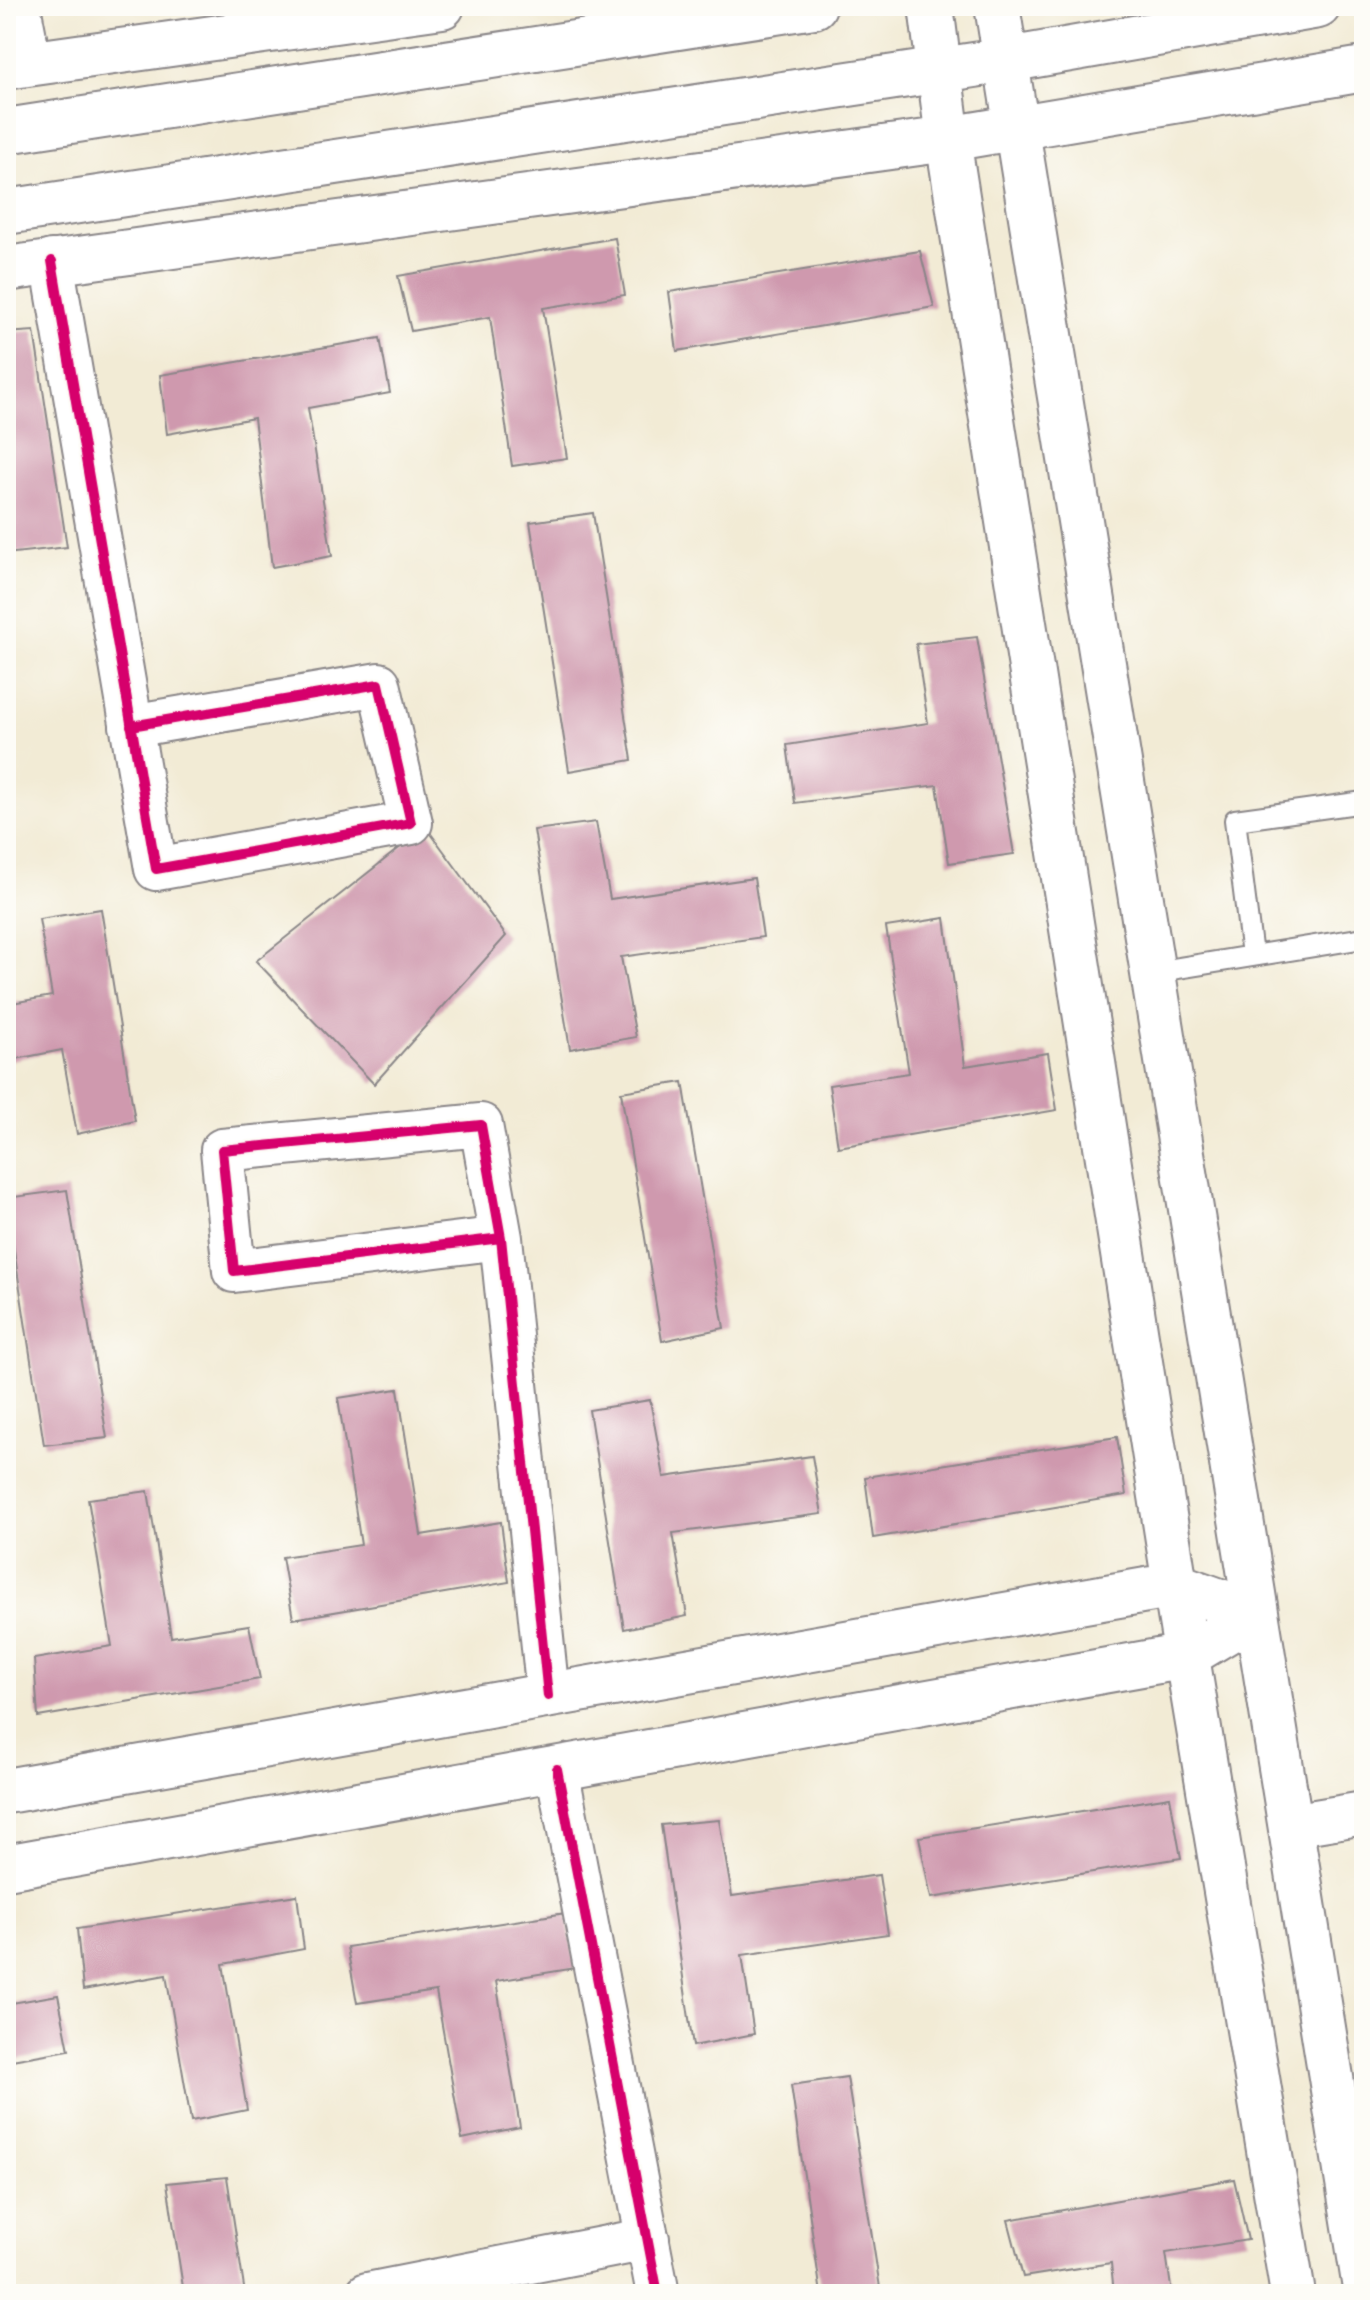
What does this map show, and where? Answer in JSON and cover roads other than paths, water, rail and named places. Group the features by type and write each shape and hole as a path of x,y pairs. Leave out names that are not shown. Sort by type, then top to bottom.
{"main road":[{"path":"18,65 442,6"},
{"path":"6,131 814,6"},
{"path":"931,6 948,139 1186,1656 1293,2294"},
{"path":"997,6 1364,2282"},
{"path":"6,212 1007,60 1318,6"},
{"path":"6,269 948,139 1364,69"},
{"path":"6,1791 1175,1585 1256,1614"},
{"path":"6,1867 1186,1656 1256,1614"}],"street":[{"path":"18,65 19,6"},
{"path":"52,261 131,726 156,869 411,823 379,684 131,726"},
{"path":"501,1238 234,1271 222,1150 481,1125 501,1238 548,1696"},
{"path":"557,1769 658,2294"},
{"path":"1291,1825 1364,1813"},
{"path":"367,2294 648,2239"}],"lane":[{"path":"1252,955 1235,820 1364,802"},
{"path":"1154,972 1364,938"}]}
